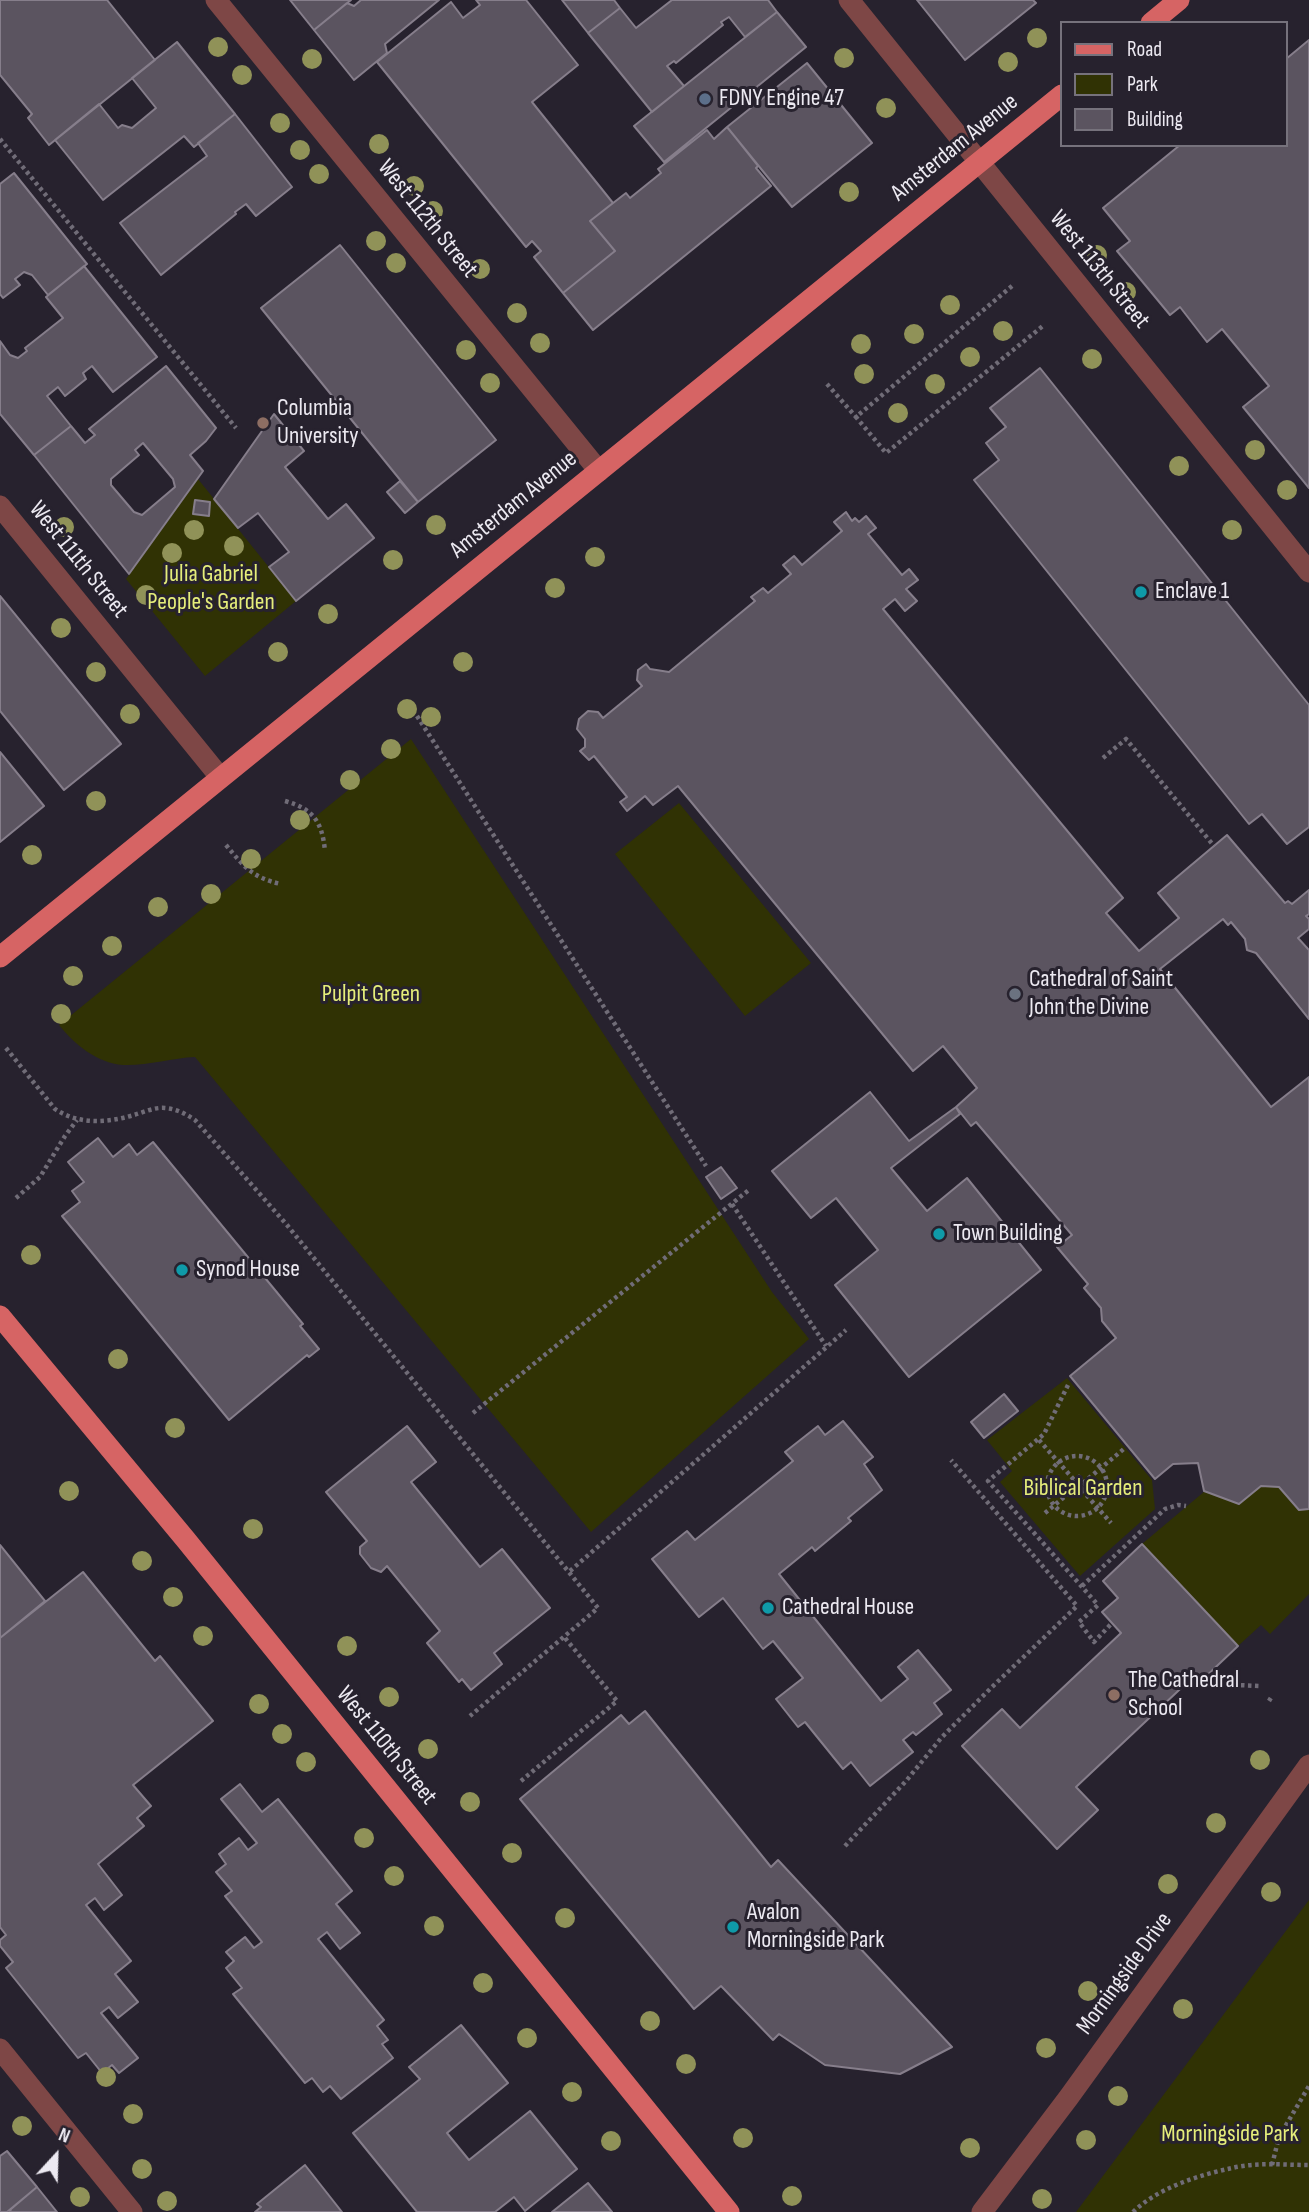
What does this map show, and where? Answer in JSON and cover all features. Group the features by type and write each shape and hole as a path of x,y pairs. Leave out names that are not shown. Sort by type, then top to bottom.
{"main road":[{"path":"1154,21 1180,0"},
{"name":"Amsterdam Avenue","path":"0,957 1060,97"},
{"name":"West 110th Street","path":"0,1316 186,1540 729,2212"}],"street":[{"name":"West 112th Street","path":"216,0 598,471"},
{"name":"West 113th Street","path":"849,0 1309,572"},
{"name":"West 111th Street","path":"0,506 220,777"},
{"name":"Morningside Drive","path":"982,2212 1069,2097 1309,1765"},
{"path":"0,2049 132,2212"}],"path":[{"path":"0,139 236,428"},
{"path":"856,417 1012,286"},
{"path":"827,384 886,453 1044,325"},
{"path":"417,716 706,1166"},
{"path":"1103,758 1126,739 1214,846"},
{"path":"285,801 304,806 314,816 324,838 325,850"},
{"path":"226,845 248,871 265,881 281,884"},
{"path":"6,1048 55,1109 77,1120 118,1119 163,1108 178,1110 195,1120 295,1236 598,1608 470,1716"},
{"path":"16,1198 47,1168 55,1150 77,1120"},
{"path":"473,1413 750,1189"},
{"path":"732,1205 826,1346"},
{"path":"570,1571 846,1329"},
{"path":"1068,1385 1056,1414 1039,1440 988,1481 1098,1605 1079,1622 1094,1642 1112,1623"},
{"path":"1039,1440 1075,1481"},
{"path":"1083,1483 1125,1448"},
{"path":"1078,1456 1088,1458 1101,1468 1107,1480 1107,1490 1098,1508 1089,1514 1072,1516 1055,1505 1047,1485 1058,1463 1078,1456"},
{"path":"845,1846 943,1737 1077,1606 951,1460"},
{"path":"1079,1477 1086,1486 1078,1493 1071,1485 1075,1481 1079,1477"},
{"path":"1045,1513 1074,1489"},
{"path":"1082,1490 1111,1523"},
{"path":"1082,1586 1165,1509 1178,1505 1186,1506"},
{"path":"522,1781 617,1701 565,1638"},
{"path":"1213,1684 1260,1686"},
{"path":"1272,2165 1279,2137 1309,2086"},
{"path":"1133,2212 1144,2202 1184,2182 1234,2167 1309,2165"}],"green space":[{"name":"Julia Gabriel People's Garden","path":"198,479 296,601 205,676 126,579"},
{"name":"Pulpit Green","path":"411,739 772,1292 809,1339 591,1532 195,1057 123,1065 104,1061 72,1039 59,1025"},
{"path":"679,803 811,963 745,1016 615,854"},
{"name":"Biblical Garden","path":"1067,1378 1152,1480 1155,1509 1080,1576 1000,1482 1012,1471 987,1440"},
{"path":"1261,1485 1279,1487 1298,1510 1309,1509 1309,1594 1270,1634 1261,1625 1238,1646 1142,1544 1205,1491"},
{"name":"Morningside Park","path":"1309,1900 1309,2212 1076,2212"}],"building":[{"path":"0,0 107,0 155,60 49,145 28,118 32,114 0,75"},
{"path":"290,0 351,0 314,30"},
{"path":"361,0 439,0 385,44 387,53 354,80 314,30 347,3 354,6"},
{"path":"476,0 526,0 578,65 532,102 613,203 590,221 615,251 563,293 534,257 541,251 532,241 526,247 377,62 451,2 463,18 480,5"},
{"path":"562,0 614,0 620,8 588,33"},
{"path":"672,0 768,0 777,12 745,37 729,17 721,22 723,25 676,63 674,61 667,66 684,86 652,112 588,33 620,8 636,28"},
{"path":"917,0 1033,0 1036,3 965,60"},
{"name":"FDNY Engine 47","path":"777,12 806,47 664,162 634,126"},
{"path":"1309,40 1309,488 1243,407 1269,386 1222,329 1207,342 1180,307 1170,315 1117,251 1130,241 1103,208 1178,147 1288,147 1288,57"},
{"path":"177,42 235,114 194,147 184,136 103,200 55,140 99,104 118,128 122,125 132,128 156,108 132,78"},
{"path":"807,63 872,143 792,207 727,127"},
{"path":"235,114 292,187 256,216 246,204 161,275 120,223 207,156 198,143"},
{"path":"727,127 771,186 593,330 563,293 615,251 590,221 626,193 630,198 661,173 658,169 707,130 714,139"},
{"path":"14,173 87,264 48,295 32,275 24,272 15,279 20,285 3,298 0,294 0,184"},
{"path":"340,245 496,440 418,502 261,308"},
{"path":"84,266 157,357 113,392 92,366 83,373 86,379 65,396 58,387 47,396 71,426 34,455 0,414 0,341 10,355 18,358 27,351 25,348 63,318 46,297"},
{"path":"166,366 216,428 190,455 203,471 129,574 34,455 71,426 85,443 95,435 89,429","holes":["143,443 173,479 175,487 142,515 134,512 111,485 111,479 139,455 135,450"]},
{"name":"Enclave 1","path":"1040,368 1309,705 1309,827 1287,844 1262,814 1249,824 974,480 999,460 986,443 1006,427 990,408"},
{"path":"274,414 304,451 285,467 328,519 346,504 374,538 296,601 269,567 289,552 258,513 238,528 214,499"},
{"path":"400,481 418,502 405,513 387,492"},
{"path":"195,500 210,502 209,516 193,514"},
{"name":"Cathedral of Saint John the Divine","path":"846,512 852,521 855,518 859,522 866,516 876,528 868,534 902,575 909,569 918,580 906,589 917,601 905,611 895,599 883,609 1123,898 1106,913 1139,951 1179,918 1158,893 1227,835 1285,903 1288,901 1292,904 1309,890 1309,914 1306,916 1309,919 1309,929 1298,938 1309,950 1309,1019 1256,953 1247,950 1245,939 1231,922 1228,925 1223,919 1160,969 1271,1107 1309,1077 1309,1509 1299,1510 1279,1487 1261,1486 1239,1504 1204,1491 1198,1463 1173,1464 1155,1479 1070,1376 1116,1338 1102,1321 1101,1308 1084,1288 1088,1284 1057,1247 1072,1235 976,1122 971,1126 956,1107 977,1088 943,1046 913,1071 678,786 653,805 645,796 627,811 620,802 627,797 594,756 589,760 580,751 585,747 585,739 577,729 579,719 588,711 598,712 603,718 642,686 637,680 638,670 646,664 650,669 669,672 755,601 751,597 763,588 768,593 791,574 783,565 794,556 802,565 842,531 834,522"},
{"path":"0,596 121,744 64,790 0,711"},
{"path":"0,752 44,806 0,842"},
{"name":"Town Building","path":"870,1092 909,1141 956,1107 960,1114 891,1168 927,1211 967,1178 1041,1270 909,1377 835,1285 878,1250 836,1198 811,1218 772,1171"},
{"name":"Synod House","path":"98,1138 113,1157 129,1144 137,1155 153,1142 303,1324 300,1326 319,1349 309,1357 307,1355 229,1420 62,1216 80,1202 72,1191 84,1182 68,1162"},
{"path":"721,1167 737,1188 721,1199 706,1177"},
{"path":"1004,1394 1018,1411 984,1438 971,1422"},
{"name":"Cathedral House","path":"843,1421 873,1457 864,1464 882,1490 848,1518 851,1521 815,1551 812,1547 779,1574 881,1701 908,1679 898,1667 918,1650 951,1690 934,1703 942,1714 916,1735 913,1732 903,1740 913,1752 870,1786 851,1762 843,1769 805,1722 798,1727 776,1699 803,1678 773,1641 763,1649 723,1598 699,1617 652,1559 687,1531 695,1540 793,1461 785,1452 818,1426 825,1435"},
{"path":"407,1426 436,1462 411,1482 480,1567 502,1549 550,1608 494,1653 502,1664 471,1690 462,1679 459,1682 427,1643 440,1631 387,1566 381,1572 371,1568 360,1554 360,1547 367,1541 326,1492"},
{"name":"The Cathedral School","path":"1142,1544 1238,1646 1200,1682 1194,1676 1076,1787 1098,1810 1057,1849 962,1746 1002,1709 1020,1728 1121,1633 1102,1612 1118,1598 1103,1581"},
{"path":"0,1545 45,1601 0,1638"},
{"path":"83,1572 155,1661 160,1656 213,1721 133,1785 151,1806 137,1818 144,1826 98,1864 122,1895 104,1910 95,1898 86,1905 131,1961 115,1974 138,2002 118,2018 109,2007 101,2013 138,2058 119,2073 112,2065 102,2073 86,2053 78,2058 6,1968 13,1962 0,1946 0,1940 6,1935 0,1927 0,1638"},
{"name":"Avalon Morningside Park","path":"645,1711 771,1867 778,1860 952,2047 900,2074 825,2065 779,2034 773,2040 721,1986 694,2009 520,1799 621,1715 629,1724"},
{"path":"240,1784 262,1812 278,1799 352,1891 336,1904 360,1933 340,1949 327,1932 318,1939 384,2020 377,2026 388,2040 382,2044 393,2058 341,2099 330,2086 323,2092 312,2078 305,2083 233,1994 242,1988 226,1968 234,1961 226,1952 245,1937 254,1948 262,1942 225,1896 232,1891 216,1872 226,1864 219,1854 239,1838 248,1850 257,1843 221,1799"},
{"path":"461,2025 508,2083 447,2133 469,2160 530,2111 577,2169 525,2211 514,2197 495,2212 417,2212 353,2133 420,2079 409,2067"},
{"path":"7,2151 37,2187 7,2212 0,2212 0,2156"},
{"path":"305,2165 342,2212 255,2212 261,2207 257,2204"},
{"path":"588,2183 612,2212 552,2212"},
{"path":"37,2187 57,2212 10,2212 11,2209"}],"place":[{"name":"FDNY Engine 47","path":"705,99"},
{"name":"Columbia University","path":"263,423"},
{"name":"Enclave 1","path":"1141,592"},
{"name":"Cathedral of Saint John the Divine","path":"1015,994"},
{"name":"Town Building","path":"939,1234"},
{"name":"Synod House","path":"182,1270"},
{"name":"Cathedral House","path":"768,1608"},
{"name":"The Cathedral School","path":"1114,1695"},
{"name":"Avalon Morningside Park","path":"733,1927"}]}
